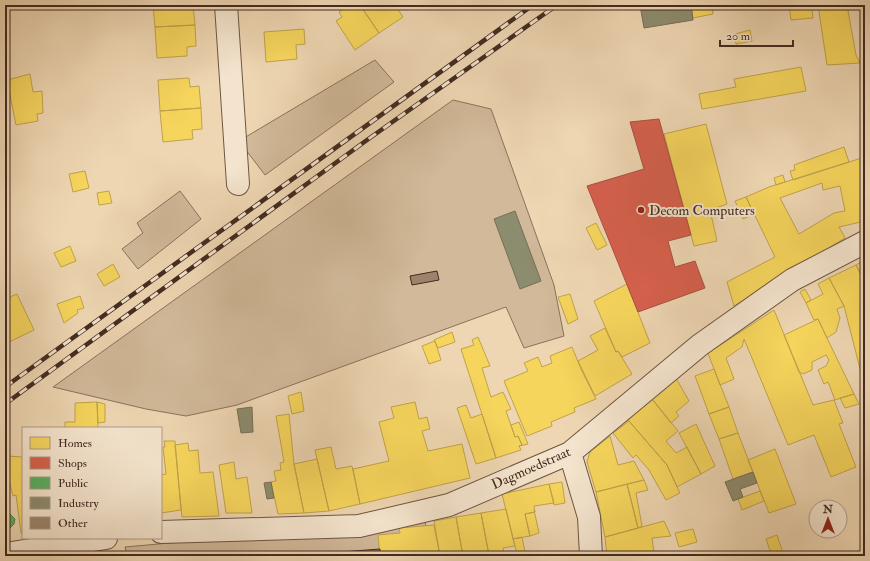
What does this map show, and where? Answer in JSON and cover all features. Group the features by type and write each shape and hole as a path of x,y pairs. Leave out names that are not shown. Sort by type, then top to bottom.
{"street":[{"path":"226,5 238,184"},
{"name":"Dagmoedstraat","path":"162,532 359,526 448,505 570,453 700,345 792,280 865,242"},
{"path":"570,453 589,517 591,556"},
{"path":"5,554 100,539"}],"shaded area":[{"path":"375,60 394,82 265,175 239,141"},
{"path":"453,100 491,109 554,285 564,336 524,348 506,307 237,405 186,416 146,409 53,387"},
{"path":"180,191 201,219 138,269 122,249 143,233 137,223"},
{"path":"425,520 430,556 127,556 125,547"}],"building: Homes":[{"path":"153,5 193,5 195,25 155,27"},
{"path":"349,5 360,5 379,33 355,50 336,21 342,17 339,12"},
{"path":"360,5 395,5 403,17 379,33"},
{"path":"691,5 712,5 713,14 693,18"},
{"path":"781,5 818,5 818,8 812,9 813,18 791,20 789,6 781,7"},
{"path":"818,5 847,5 856,55 860,63 827,65"},
{"path":"195,25 196,46 187,47 187,56 157,58 155,27"},
{"path":"304,29 305,44 296,45 297,59 266,62 264,32"},
{"path":"750,30 752,41 736,44 735,34"},
{"path":"801,67 806,91 702,109 699,94 736,87 734,79"},
{"path":"30,74 33,92 42,91 43,113 37,114 38,121 16,125 7,80"},
{"path":"189,78 190,87 199,86 201,108 160,111 158,80"},
{"path":"201,108 202,129 192,130 193,139 163,142 160,111"},
{"path":"706,124 727,204 710,210 717,241 694,246 664,134"},
{"path":"844,147 849,162 793,180 790,171 795,170 794,165"},
{"path":"865,157 865,221 839,227 845,238 734,306 727,282 775,257 746,197 769,187","holes":["822,183 823,190 840,186 845,211 834,213 799,234 780,198"]},
{"path":"85,171 89,188 73,192 69,174"},
{"path":"783,175 785,182 776,185 774,178"},
{"path":"109,191 112,203 99,205 97,193"},
{"path":"746,197 754,214 743,219 735,201"},
{"path":"596,223 607,245 597,250 586,228"},
{"path":"70,246 76,261 61,267 54,253"},
{"path":"865,260 865,283 856,265"},
{"path":"113,264 120,277 104,286 97,274"},
{"path":"856,265 865,283 865,388 844,306 829,278"},
{"path":"829,278 844,306 837,309 840,318 836,332 827,338 818,319 814,320 806,303 823,294 818,284"},
{"path":"627,284 650,343 622,357 618,351 616,352 594,301"},
{"path":"805,289 811,300 806,303 800,292"},
{"path":"17,294 34,330 5,344 5,299"},
{"path":"570,294 578,319 568,324 558,297"},
{"path":"80,296 84,308 77,310 78,313 64,323 57,304"},
{"path":"774,310 813,405 834,400 843,423 839,424 856,467 831,477 814,435 788,445 744,339 742,347 726,358 734,379 720,385 708,353"},
{"path":"818,319 854,394 835,400 828,382 824,384 818,370 826,366 829,360 826,355 812,362 812,370 803,374 799,372 784,335"},
{"path":"605,328 616,352 618,351 632,374 595,396 578,361 598,350 590,336"},
{"path":"452,332 455,342 438,348 434,340"},
{"path":"478,337 490,366 482,368 491,397 503,392 511,409 506,411 515,437 518,436 522,445 519,446 521,450 496,458 461,349 474,345 472,340"},
{"path":"435,341 441,360 429,364 422,346"},
{"path":"572,347 596,399 574,408 575,412 551,422 552,426 527,436 504,381 528,371 524,363 538,357 542,367 552,363 550,356"},
{"path":"714,369 729,407 709,414 695,376"},
{"path":"676,378 689,401 676,412 679,416 671,423 652,399"},
{"path":"301,392 304,411 292,414 288,396"},
{"path":"854,394 859,404 845,408 840,398"},
{"path":"652,399 678,431 666,441 676,453 687,447 701,474 677,487 667,465 628,420"},
{"path":"97,402 98,427 65,427 65,422 75,422 75,403"},
{"path":"97,402 105,404 105,422 98,423"},
{"path":"415,402 419,419 427,417 430,429 422,431 428,451 462,444 470,478 360,504 353,469 389,461 379,422 394,418 391,407"},
{"path":"466,405 471,418 482,414 496,458 476,464 457,408"},
{"path":"729,407 738,433 719,439 709,414"},
{"path":"289,414 294,464 304,513 278,514 271,482 276,481 274,471 281,470 280,463 284,462 276,416"},
{"path":"629,421 667,465 680,493 666,500 649,470 636,455 633,458 613,433"},
{"path":"519,422 528,444 519,446 522,445 518,436 515,437 511,425"},
{"path":"696,424 715,466 701,474 679,433"},
{"path":"738,433 753,472 733,479 719,439"},
{"path":"610,436 618,465 634,461 644,480 596,492 587,462 590,452"},
{"path":"164,441 175,441 181,510 162,513 162,475 166,474 163,447 165,447"},
{"path":"188,443 189,451 198,450 200,473 213,472 219,516 182,517 175,445"},
{"path":"331,447 336,469 352,466 360,504 329,511 315,450"},
{"path":"775,449 796,504 769,513 748,460"},
{"path":"7,456 22,457 22,533 16,495 13,496 8,476"},
{"path":"317,459 329,511 304,513 294,464"},
{"path":"234,462 236,479 247,477 252,513 226,513 219,465"},
{"path":"644,480 648,490 636,493 642,526 638,528 627,484"},
{"path":"562,482 565,503 554,505 549,484"},
{"path":"549,484 554,503 534,506 535,512 525,514 530,536 513,539 502,494"},
{"path":"627,484 638,528 605,537 596,492"},
{"path":"760,491 764,501 742,510 738,499"},
{"path":"506,509 515,546 503,548 504,553 489,555 481,513"},
{"path":"534,512 539,533 530,536 525,514"},
{"path":"481,513 489,556 463,556 456,517"},
{"path":"456,517 463,556 440,556 434,521"},
{"path":"664,521 671,536 652,538 654,553 607,556 605,537"},
{"path":"434,525 440,556 380,556 378,535 400,533 399,528"},
{"path":"693,529 697,542 679,547 675,533"},
{"path":"777,535 784,556 772,556 766,539"},
{"path":"522,537 525,552 517,554 513,539"},
{"path":"661,552 662,556 627,556 654,553"},
{"path":"110,553 111,556 93,556 104,554"},
{"path":"556,554 557,556 531,556 531,555"}],"building: Shops":[{"name":"Decom Computers","path":"659,119 691,235 668,241 675,267 695,261 705,288 638,312 587,186 644,169 630,122"}],"building: Public":[{"path":"10,514 15,519 14,524 5,533 5,515"}],"building: Industry":[{"path":"640,5 691,5 693,20 644,28"},
{"path":"515,211 541,281 520,289 494,219"},
{"path":"252,407 253,432 241,433 237,409"},
{"path":"753,472 757,483 740,489 743,497 733,501 725,482"},
{"path":"271,482 274,498 267,499 264,483"}],"building: Other":[{"path":"437,271 439,280 412,285 410,276"},
{"path":"380,549 380,556 354,556 354,551"},
{"path":"354,551 354,556 342,556 342,552"}],"railway":[{"path":"5,387 533,5"},
{"path":"5,404 367,140 557,5"}],"place":[{"name":"Decom Computers","path":"641,210"}]}
